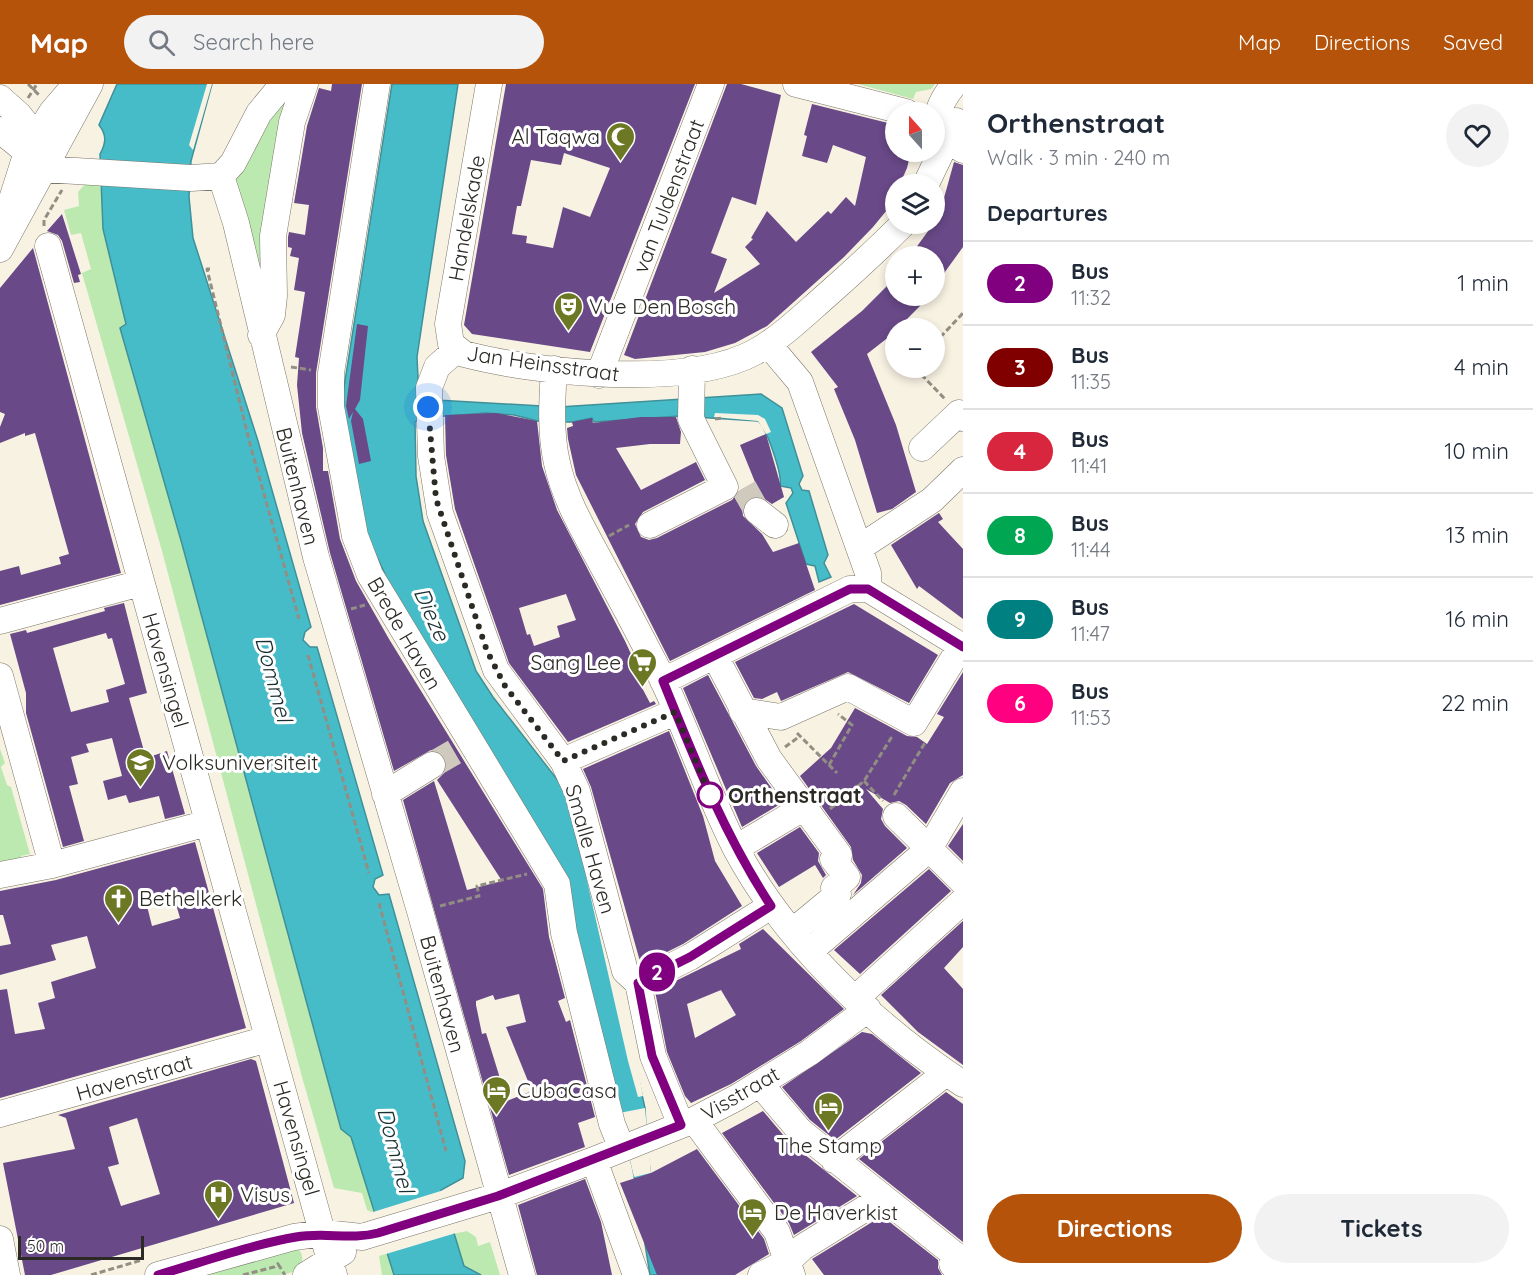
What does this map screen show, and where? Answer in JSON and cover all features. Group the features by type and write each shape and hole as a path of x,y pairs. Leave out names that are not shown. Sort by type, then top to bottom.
{"street":[{"path":"3,223 26,142 75,84"},
{"path":"0,249 26,142 90,84"},
{"path":"0,98 26,142 82,170 191,178 221,176 233,163 259,113 282,84"},
{"path":"261,335 272,315 273,236 292,122 305,84"},
{"name":"Brede Haven","path":"377,84 331,373 331,407 359,548 462,746 549,869 559,892 564,933 612,1124 622,1149"},
{"name":"Handelskade","path":"456,350 450,344 448,324 489,84"},
{"name":"van Tuldenstraat","path":"599,375 711,84"},
{"path":"796,84 885,107"},
{"path":"930,174 950,130 939,105 953,86"},
{"name":"Buitenhaven","path":"221,176 236,223 316,557 420,911 522,1275"},
{"name":"Jan Heinsstraat","path":"456,350 472,357 599,375 692,375 739,359 768,344 792,326 892,234"},
{"name":"Havensingel","path":"46,237 333,1269"},
{"path":"768,344 800,382 868,573 868,589"},
{"name":"Smalle Haven","path":"456,350 437,367 429,388 428,426 436,499 487,651 505,686 563,761 577,791 625,971 638,983 652,1056 688,1123 777,1232 789,1269"},
{"path":"554,369 553,429 557,463 568,499 663,681 736,848 771,906 809,952 862,1004 954,1079 834,1160"},
{"path":"650,525 735,487 703,419 692,375"},
{"path":"922,448 961,415"},
{"path":"859,548 932,500 963,470"},
{"path":"0,621 141,583"},
{"path":"663,681 850,589 868,589 962,647 914,723 894,718 848,687 781,717 742,711"},
{"path":"715,656 769,759 839,855 833,859 848,877 834,888 838,894 792,932"},
{"path":"0,676 52,865"},
{"path":"563,761 675,712"},
{"path":"385,794 432,765"},
{"path":"809,952 929,849 963,791"},
{"path":"892,806 929,849 963,882"},
{"path":"736,848 803,808"},
{"path":"0,875 52,865 208,823"},
{"name":"Visstraat","path":"370,1235 498,1196 594,1160 688,1123 760,1084 809,1053 862,1004 963,901"},
{"path":"638,983 690,957 771,906"},
{"name":"Havenstraat","path":"0,1114 267,1038"},
{"path":"760,1084 800,1131 961,1262"},
{"path":"594,1160 636,1275"},
{"path":"761,1275 789,1269 803,1247 882,1198"},
{"path":"158,1275 294,1237 324,1233 370,1235"},
{"path":"306,1275 333,1269 370,1235"},
{"path":"0,1239 7,1275"}],"path":[{"path":"28,84 33,89 37,84"},
{"path":"46,237 44,220 61,193 82,170"},
{"path":"210,268 207,269 250,444 299,619"},
{"path":"945,332 963,313"},
{"path":"268,364 331,373"},
{"path":"925,378 961,415"},
{"path":"703,419 724,418"},
{"path":"592,546 644,517 650,525"},
{"path":"350,610 366,604"},
{"path":"308,655 369,873"},
{"path":"819,700 852,725 829,765"},
{"path":"781,717 837,773"},
{"path":"830,810 864,781 894,718"},
{"path":"864,781 892,806 927,739"},
{"path":"420,911 479,896 477,886 549,869"},
{"path":"379,903 446,1151"},
{"path":"278,1264 285,1275"}],"green space":[{"path":"858,84 935,84 931,89 916,92 913,99"},
{"path":"292,87 268,312 235,179 254,139"},
{"path":"84,185 100,185 104,206 103,229 126,324 120,329 182,544 341,1129 351,1137 376,1211 367,1210 362,1193 334,1188 302,1077 162,551 82,273 91,269 81,233 71,235 64,210 79,206 78,192"},
{"path":"0,749 5,763 1,767 7,785 11,787 30,854 21,856 22,860 0,864"},
{"path":"467,1231 476,1237 478,1246 490,1242 500,1275 481,1275 464,1266 453,1234"},
{"path":"297,1247 302,1256 299,1268 297,1271 282,1275 185,1275"},
{"path":"389,1253 394,1275 382,1275 379,1256"}],"water":[{"name":"Dommel","path":"117,84 212,84 191,161 189,197 193,238 258,441 311,627 305,632 303,640 310,647 317,647 383,875 375,879 373,887 379,895 389,894 465,1161 463,1178 441,1190 464,1266 481,1275 394,1275 351,1137 341,1129 182,544 120,328 126,324 103,229 100,154 105,139 99,125"},
{"name":"Dieze","path":"392,84 458,84 417,357 419,399 559,407 761,394 782,408 803,476 799,484 802,490 809,491 828,555 824,563 831,577 819,582 815,566 806,564 786,503 793,493 791,488 780,486 774,453 758,421 679,416 594,422 592,418 572,422 542,422 514,415 486,413 420,418 415,422 416,476 423,521 476,671 493,697 570,796 592,868 645,1108 647,1148 665,1275 650,1275 633,1170 571,912 401,608 367,536 341,406"}],"pier":[{"path":"207,84 212,84 193,150 189,145"},
{"path":"715,413 758,415 765,419 771,432 766,434 758,421 714,417"},
{"path":"592,871 633,1042 643,1096 638,1097 628,1061 585,872"},
{"path":"645,1108 651,1173 634,1177 619,1113"},
{"path":"444,1190 456,1233 386,1254 373,1212"}],"building":[{"path":"332,84 362,84 316,373 316,407 323,448 323,471 328,471 340,539 356,581 389,639 543,889 549,937 565,998 558,1001 566,1022 570,1020 595,1117 578,1123 585,1147 509,1175 403,800 434,781 467,890 502,881 437,780 445,772 444,757 431,750 394,771 330,553 302,433 297,385 299,358 295,357 305,292 294,290 299,258 290,256 292,248 288,247 288,237 289,232 305,235 309,205 294,203 307,126 319,88 331,91","holes":["519,994 526,1022 506,1027 532,1091 507,1101 486,1033 482,1034 476,1001 493,995 495,1000"]},
{"path":"506,84 695,84 590,352 472,334 464,325","holes":["564,153 610,168 590,217 563,207 553,248 526,243 527,236 512,234 517,206 521,206 531,160 561,165"]},
{"path":"727,84 741,84 781,95 756,205 732,197 711,253 727,259 714,293 760,264 745,247 753,239 751,238 767,211 796,242 828,211 831,214 846,197 855,206 866,157 833,145 827,163 802,156 807,136 804,135 812,104 885,122 885,162 908,162 904,174 885,174 885,212 844,257 767,326 735,343 705,352 635,359 624,355"},
{"path":"954,162 963,165 963,247 945,272 945,246 917,246 926,234 945,234 945,194"},
{"path":"62,214 81,274 78,275 80,282 74,283 62,241 58,235 47,231"},
{"path":"33,248 121,573 0,605 0,571 19,566 21,575 61,564 59,557 69,554 35,433 25,436 25,433 0,443 0,427 5,414 0,412 0,288"},
{"path":"885,288 885,306 920,306 908,318 885,318 885,340 867,354 896,425 916,492 892,509 877,513 855,440 834,389 838,387 811,352 862,311"},
{"path":"357,324 368,326 360,400 355,409 363,419 371,461 359,464 351,421 353,412 349,419 346,406"},
{"path":"496,413 537,421 542,466 557,510 625,641 644,682 640,684 650,703 654,701 656,704 568,742 509,663 455,509 446,455 445,415","holes":["566,594 576,620 557,626 560,637 534,646 530,634 527,635 519,608"]},
{"path":"641,417 676,417 681,432 680,444 650,444 616,448 641,490 696,462 705,480 643,512 635,524 641,537 649,540 657,538 732,500 739,491 755,482 740,445 766,434 784,497 772,504 760,496 751,497 742,508 743,516 762,534 773,552 799,543 815,590 670,661 576,475 568,439 567,428 573,426 572,422 592,418 593,423"},
{"path":"939,513 943,519 938,522 963,549 963,619 919,586 917,589 891,545"},
{"path":"124,603 147,693 129,698 146,758 167,751 185,814 165,819 159,796 129,803 126,795 108,800 103,781 122,776 112,738 86,744 89,752 71,757 78,784 69,786 84,841 63,847 26,713 26,693 10,634 26,630 27,633 105,611 104,608","holes":["106,633 108,639 112,638 125,684 106,690 109,702 71,712 53,648"]},
{"path":"854,604 938,655 909,703 848,672 781,701 777,692 762,699 754,698 735,662"},
{"path":"963,672 963,775 950,783 926,824 906,805 899,801 890,803 866,789 883,809 881,819 885,826 907,848 853,895 861,883 862,875 853,860 851,847 800,776 831,748 855,708 927,744 944,717 937,714"},
{"path":"708,675 756,766 782,803 742,827 683,688"},
{"path":"669,731 703,816 715,861 742,906 683,944 641,965 591,787 583,769"},
{"path":"963,824 963,861 948,846"},
{"path":"800,827 819,853 818,861 826,875 823,878 815,865 779,887 757,853"},
{"path":"195,842 246,1028 0,1098 0,990 7,989 15,1034 45,1029 38,1003 55,998 51,982 96,968 87,936 51,945 56,960 0,975 0,946 11,944 3,915 0,915 0,891 56,880","holes":["172,890 180,918 152,926 145,898"]},
{"path":"929,869 951,891 860,974 834,950"},
{"path":"963,921 963,947 944,968 963,989 963,1065 918,1032 881,995"},
{"path":"763,929 844,1009 801,1041 731,1084 691,1103 685,1096 667,1052 655,991 741,949 739,944","holes":["721,990 736,1015 695,1038 687,1004"]},
{"path":"862,1032 872,1034 921,1073 835,1140 810,1120 782,1087"},
{"path":"251,1059 256,1061 294,1203 51,1275 25,1275 3,1163 75,1149 66,1118 58,1115","holes":["137,1118 160,1194 121,1206 108,1167 119,1164 109,1127"]},
{"path":"946,1092 963,1104 963,1242 859,1159"},
{"path":"763,1111 790,1143 857,1196 794,1235 789,1223 722,1133"},
{"path":"697,1149 764,1239 769,1254 735,1275 657,1275 620,1183 651,1173"},
{"path":"585,1179 601,1222 612,1275 537,1275 518,1205"},
{"path":"882,1216 938,1260 938,1268 942,1275 824,1275 812,1259"}],"tunnel":[{"path":"744,488 757,511"},
{"path":"432,765 456,751"}],"bus line":[{"name":"2","path":"158,1275 294,1237 324,1233 362,1237 378,1233 498,1196 681,1125 652,1056 639,998 638,983 690,957 771,906 736,848 710,795 663,681 817,604 859,587 868,589 963,647"}],"place":[{"name":"Al Taqwa","path":"621,162"},
{"name":"Vue Den Bosch","path":"568,332"},
{"name":"Sang Lee","path":"642,688"},
{"name":"Volksuniversiteit","path":"141,788"},
{"name":"Orthenstraat","path":"710,795"},
{"name":"Bethelkerk","path":"118,924"},
{"name":"CubaCasa","path":"496,1116"},
{"name":"The Stamp","path":"829,1132"},
{"name":"Visus","path":"219,1220"},
{"name":"De Haverkist","path":"753,1238"}],"route":[{"path":"428,407 431,456 440,513 487,651 515,700 563,761 675,712 710,795"}]}
